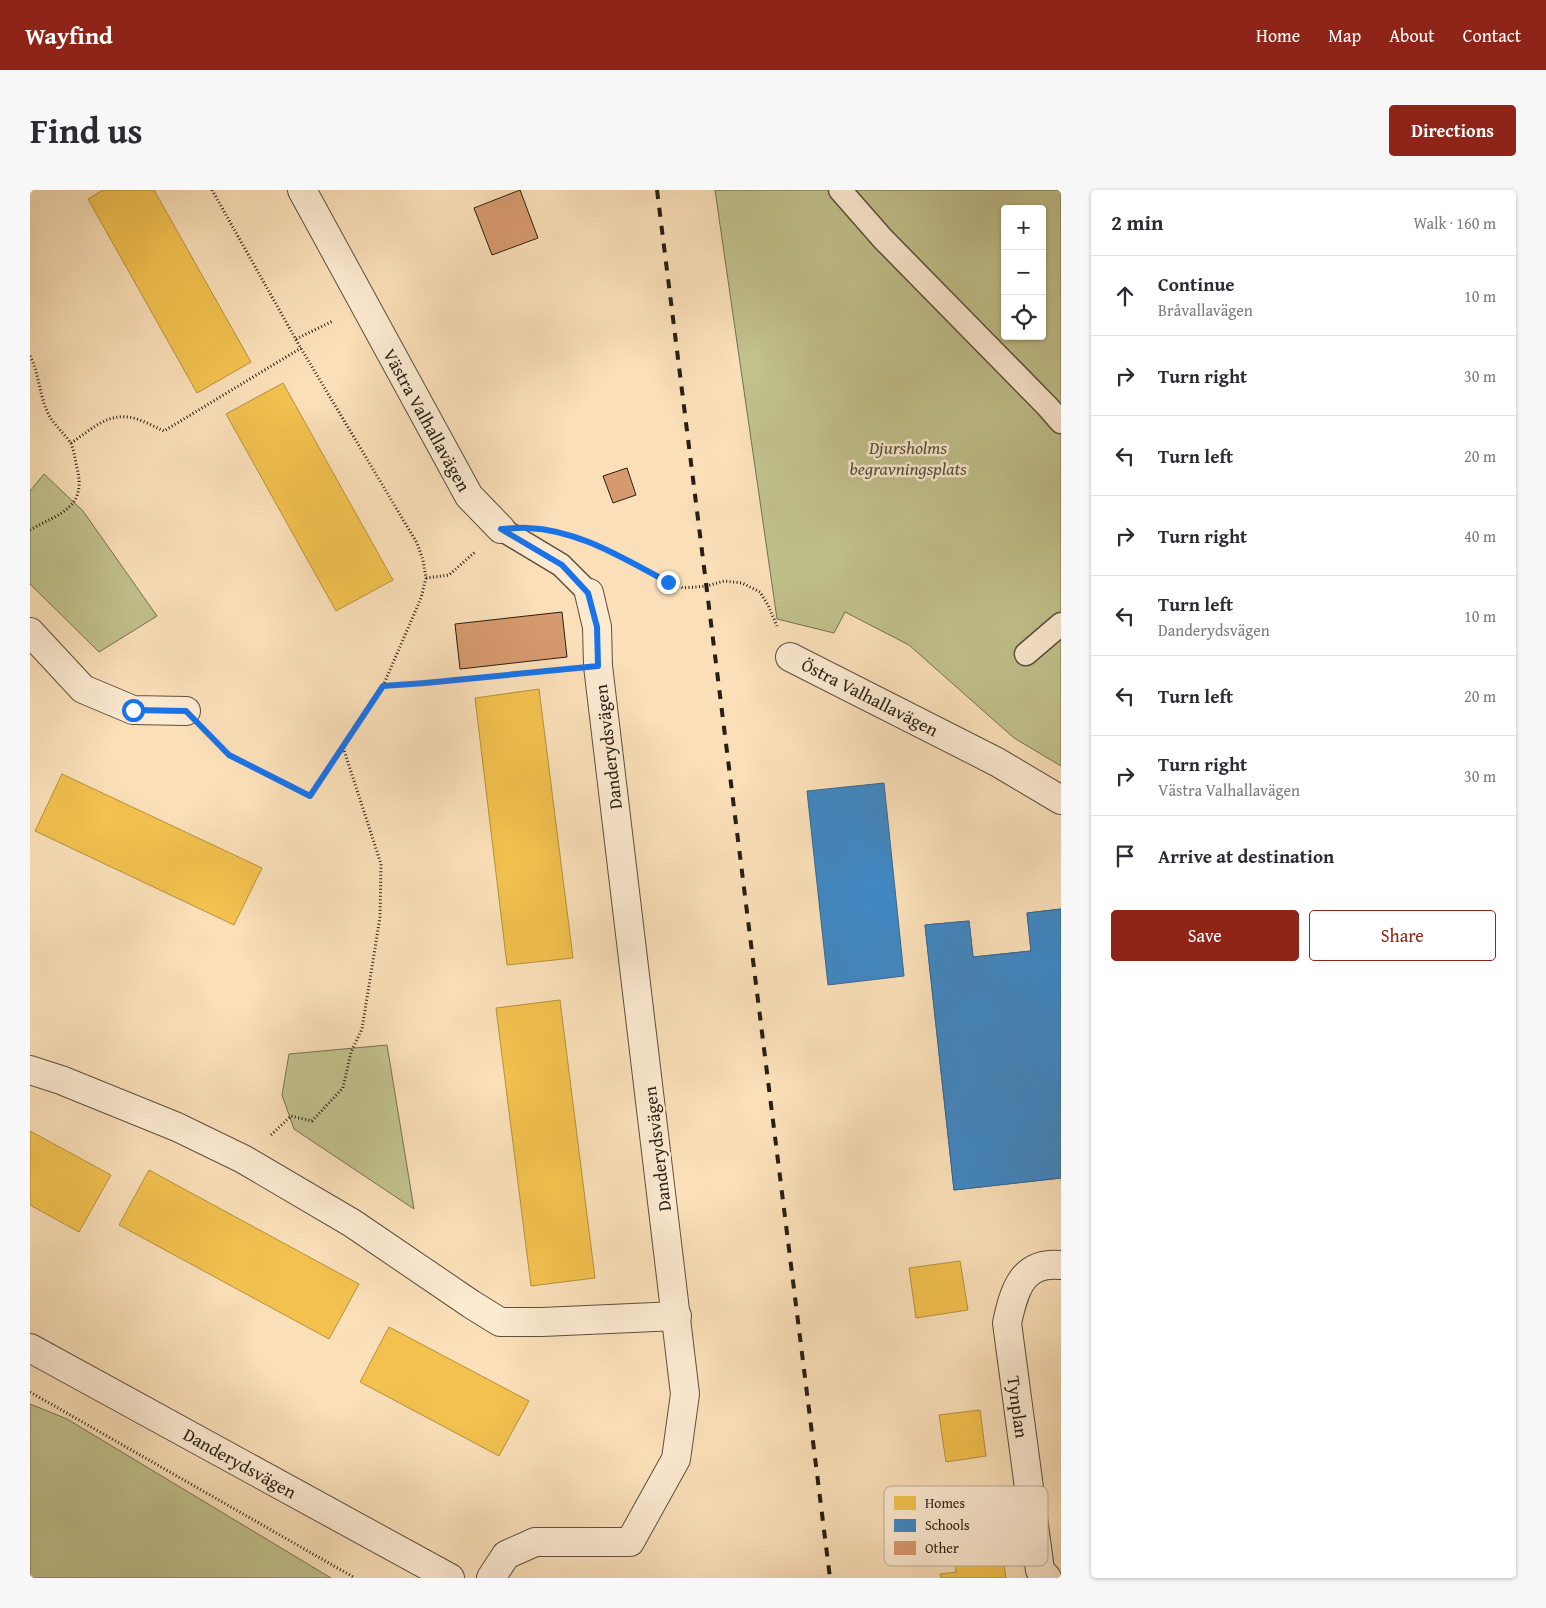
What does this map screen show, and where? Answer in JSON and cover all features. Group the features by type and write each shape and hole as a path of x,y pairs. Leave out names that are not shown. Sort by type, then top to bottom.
{"street":[{"name":"Västra Valhallavägen","path":"302,190 469,496 501,529"},
{"name":"Danderydsvägen","path":"491,1578 506,1555 535,1542 630,1542 676,1459 685,1394 598,666 597,627 588,593"},
{"path":"30,632 83,689 133,710 186,711"},
{"name":"Östra Valhallavägen","path":"790,656 997,762 1061,800"},
{"path":"30,1070 61,1080 168,1123 243,1159 352,1223 500,1322 677,1316"},
{"name":"Tynplan","path":"1029,1486 1007,1324 1013,1297 1019,1282 1034,1268 1061,1265"},
{"name":"Danderydsvägen","path":"30,1348 424,1572 450,1578"},
{"name":"Tynplan","path":"1039,1566 1040,1570 1047,1578"}],"lane":[{"path":"840,190 883,238 1061,422"},
{"path":"501,529 562,565 588,593"},
{"path":"1026,654 1061,624"}],"path":[{"path":"186,711 229,755 310,796 383,686 421,598 426,578 423,560 416,543 296,340 212,190"},
{"path":"296,340 333,321"},
{"path":"71,443 104,422 119,417 137,419 164,430 301,348"},
{"path":"30,356 35,366 46,410 71,443 78,472 80,492 71,507 30,530"},
{"name":"Östra Valhallavägen","path":"576,538 591,542 683,588 707,586 724,580 742,582 760,592 768,605 790,656"},
{"path":"426,578 449,575"},
{"path":"383,686 598,666"},
{"path":"243,1159 291,1116 312,1121 329,1105 343,1088 351,1052 362,1029 380,917 381,864 343,746"},
{"path":"30,1392 354,1578"}],"green space":[{"name":"Djursholms begravningsplats","path":"715,190 1061,190 1061,766 1014,738 909,645 845,612 834,633 777,619"},
{"path":"44,474 83,511 157,616 99,652 30,584 30,491"},
{"path":"387,1045 414,1209 294,1129 282,1095 289,1054"},
{"path":"30,1404 67,1419 331,1578 30,1578"}],"building: Homes":[{"path":"103,190 154,190 251,362 197,393 88,199"},
{"path":"283,383 393,580 336,611 226,414"},
{"path":"539,689 573,958 507,965 475,698"},
{"path":"62,774 262,868 234,925 35,831"},
{"path":"560,1000 595,1278 531,1286 496,1008"},
{"path":"30,1131 111,1175 79,1232 30,1205"},
{"path":"149,1170 359,1284 329,1339 119,1225"},
{"path":"960,1261 968,1310 916,1318 909,1268"},
{"path":"389,1327 529,1401 499,1456 360,1382"},
{"path":"980,1410 986,1456 946,1462 939,1415"},
{"path":"955,1566 1004,1566 1006,1578 941,1578 940,1574 956,1572"}],"building: Schools":[{"path":"884,783 904,976 828,985 807,791"},
{"path":"1061,909 1061,1178 954,1190 925,925 969,921 973,957 1031,951 1027,913","holes":["1042,1034 1054,1145 995,1152 982,1040"]},
{"path":"1061,909 1061,1178 954,1190 925,925 969,921 973,957 1031,951 1027,913"}],"building: Other":[{"path":"520,190 538,238 492,255 474,208"},
{"path":"627,468 636,495 613,503 603,476"},
{"path":"562,612 567,657 460,669 455,624"}],"railway":[{"path":"657,190 830,1578"}],"route":[{"path":"133,710 186,711 229,755 310,796 383,686 598,666 597,627 588,593 562,565 501,529 527,528 569,535 591,542 668,582"}]}
